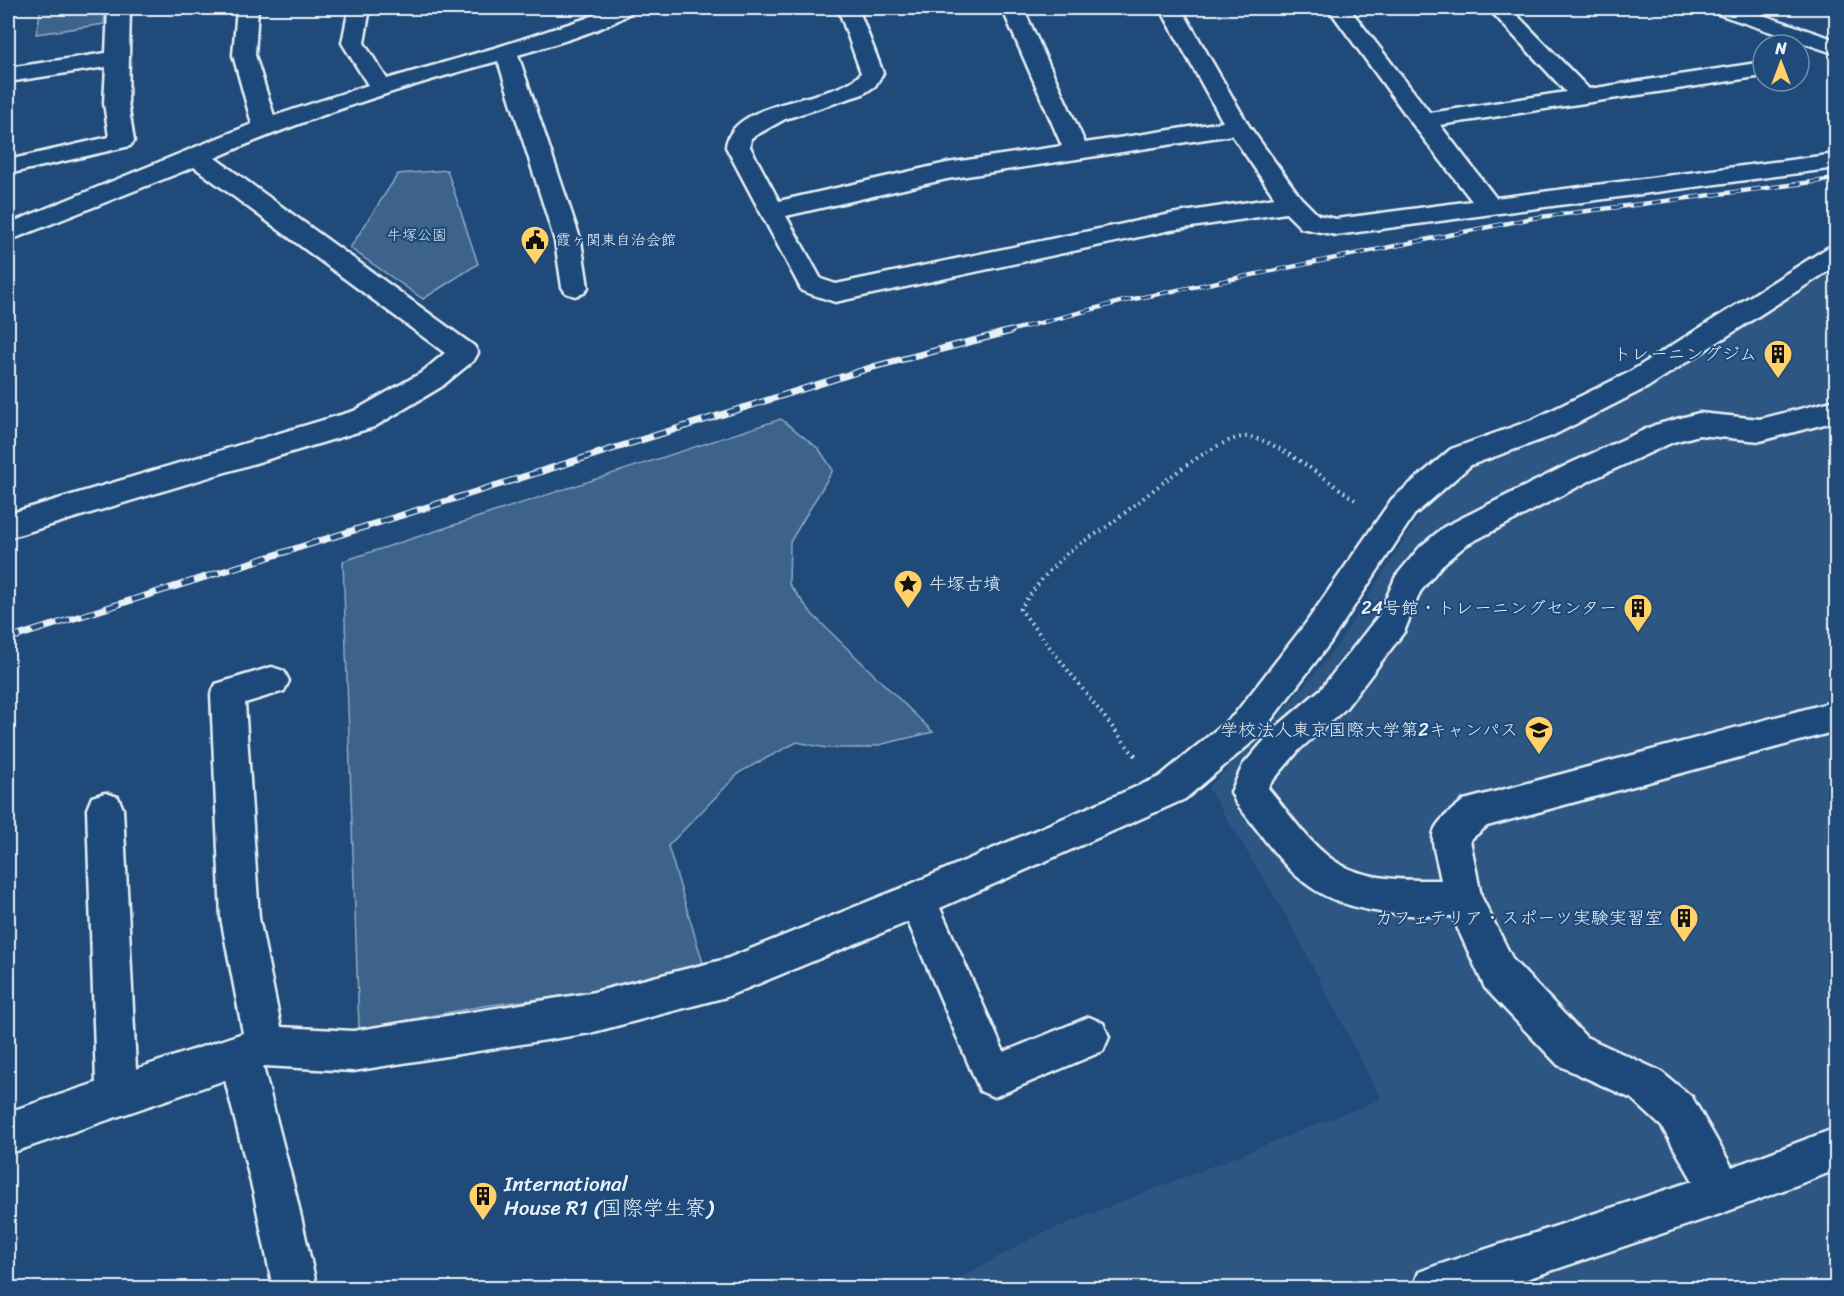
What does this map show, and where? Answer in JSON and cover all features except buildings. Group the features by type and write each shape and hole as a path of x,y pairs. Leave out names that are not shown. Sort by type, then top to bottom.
{"street":[{"path":"8,167 122,141 116,103 119,8"},
{"path":"247,8 244,55 265,127"},
{"path":"359,8 353,43 381,88"},
{"path":"8,233 197,157 265,127 381,88 506,52 595,23 624,8"},
{"path":"848,8 872,73 867,81 855,89 765,119 749,126 739,136 738,147 811,285 835,293 1171,222 1292,204"},
{"path":"1012,8 1076,150"},
{"path":"1171,8 1238,126 1292,204 1310,222 1336,227 1836,161"},
{"path":"1338,8 1488,206"},
{"path":"1498,8 1583,96"},
{"path":"1723,8 1784,33"},
{"path":"1811,42 1836,47"},
{"path":"506,52 568,241 575,287"},
{"path":"8,75 117,58"},
{"path":"1422,121 1751,71"},
{"path":"772,211 947,171 1238,126"},
{"path":"8,526 364,419 431,380 464,353 197,157"},
{"path":"8,1133 252,1050 353,1050 590,1013 726,978 917,900 1172,788 1246,726 1318,633 1403,507 1461,457 1542,428 1638,380 1836,254"},
{"path":"1463,898 1412,898 1350,888 1314,867 1249,792 1255,776 1287,739 1333,699 1392,622 1407,585 1431,556 1455,536 1582,471 1665,433 1700,424 1760,430 1836,411"},
{"path":"272,681 228,694 240,918 252,1050 275,1195 295,1288"},
{"path":"1723,1192 1677,1112 1646,1085 1572,1050 1498,974 1463,898 1450,834 1478,812 1836,716"},
{"path":"105,809 117,1095"},
{"path":"917,900 994,1077 1089,1037"},
{"path":"1435,1288 1723,1192 1836,1149"}],"path":[{"path":"1163,792 1117,729 1020,609 1039,581 1072,549 1104,529 1206,452 1235,437 1251,437 1279,448 1352,499 1394,520"}],"shaded area":[{"name":"学校法人東京国際大学第2キャンパス","path":"1836,267 1836,1288 941,1288 1038,1235 1381,1099 1291,924 1208,788 1275,721 1336,647 1422,512 1473,465 1634,396"}],"green space":[{"path":"41,8 105,8 104,24 36,34"},
{"name":"牛塚公園","path":"447,170 478,264 423,299 350,248 398,174"},
{"path":"781,419 819,449 833,470 790,542 789,584 813,615 933,732 866,748 826,748 797,742 740,772 668,846 703,963 591,992 483,1006 359,1029 343,561"}],"railway":[{"path":"1005,332 1124,301 1533,218 1836,179"},
{"path":"8,639 873,367 1011,331"}],"place":[{"name":"霞ヶ関東自治会館","path":"535,266"},
{"name":"トレーニングジム","path":"1778,380"},
{"name":"牛塚古墳","path":"908,610"},
{"name":"24号館・トレーニングセンター","path":"1638,634"},
{"name":"学校法人東京国際大学第2キャンパス","path":"1539,756"},
{"name":"カフェテリア・スポーツ実験実習室","path":"1684,944"},
{"name":"International House R1 (国際学生寮)","path":"483,1222"}]}
